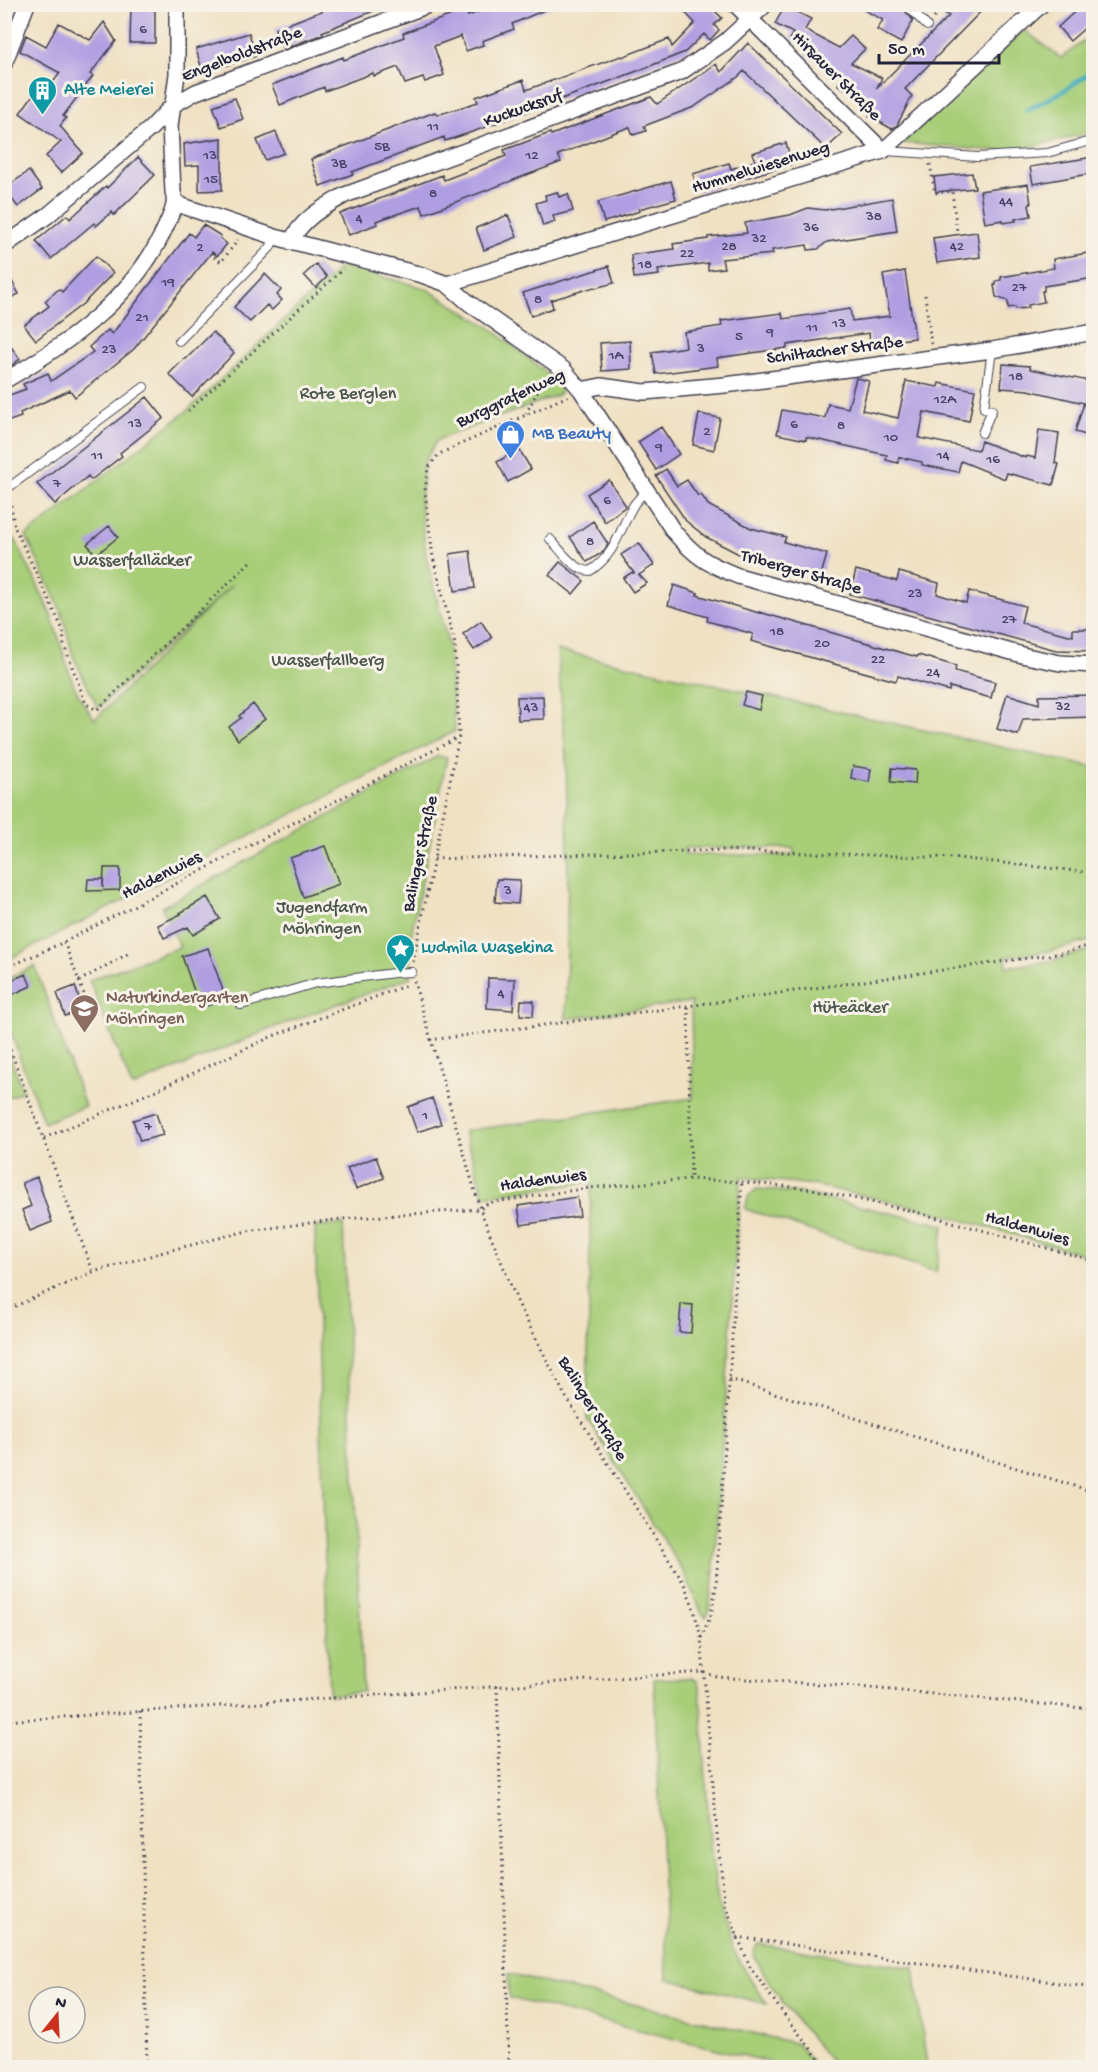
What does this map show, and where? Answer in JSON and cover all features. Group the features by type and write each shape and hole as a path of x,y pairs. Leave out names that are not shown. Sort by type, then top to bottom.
{"street":[{"path":"4,64 27,4"},
{"path":"4,381 71,337 107,308 141,269 164,232 176,202 173,192 170,126 177,74 177,4"},
{"name":"Engelboldstraße","path":"4,246 47,216 151,128 173,105 196,92 431,4"},
{"name":"Hirsauer Straße","path":"735,4 883,151"},
{"name":"Kuckucksruf","path":"291,242 304,222 345,195 681,72 712,52 766,4"},
{"path":"883,151 1042,4"},
{"name":"Hummelwiesenweg","path":"447,284 883,151"},
{"name":"Burggrafenweg","path":"176,202 291,242 422,275 447,284 469,303 563,369 581,390"},
{"name":"Schiltacher Straße","path":"581,390 602,386 644,392 725,385 992,350 1093,333"},
{"name":"Triberger Straße","path":"581,390 648,489 674,532 707,564 738,576 1026,656 1060,663 1094,665"}],"lane":[{"path":"905,4 927,26"},
{"name":"Hummelwiesenweg","path":"883,151 978,157 1047,153 1094,141"},
{"path":"179,341 270,248 275,237"},
{"path":"982,433 992,410 984,408 992,350"},
{"path":"4,476 8,488 144,387"},
{"path":"550,539 576,567 583,571 590,571 611,552 632,507 648,489"},
{"path":"241,1005 316,983 412,972"}],"path":[{"path":"927,26 948,4"},
{"path":"928,154 935,193 952,191 957,232"},
{"path":"214,257 221,262 248,228"},
{"path":"188,411 344,269"},
{"path":"925,295 933,358"},
{"path":"525,416 537,392 530,382"},
{"name":"Burggrafenweg","path":"459,737 455,644 433,557 425,492 428,468 439,454 581,390"},
{"path":"8,488 14,526 63,630 63,645 86,704 97,710 252,560"},
{"name":"Balinger Straße","path":"459,737 412,972 430,1040 480,1209 518,1303 564,1394 683,1582 693,1606 701,1638 725,1905 750,1967 826,2067"},
{"name":"Haldenwies","path":"4,969 64,942 459,737"},
{"path":"434,859 722,850 958,858 1094,873"},
{"path":"64,942 84,994"},
{"path":"430,1040 1063,953 1094,944"},
{"path":"79,981 131,952"},
{"path":"44,1138 273,1036 414,982"},
{"path":"688,1006 691,1179"},
{"path":"4,1033 93,1272"},
{"name":"Haldenwies","path":"4,1311 93,1272 248,1231 332,1220 480,1209 488,1203 589,1188 691,1179 812,1189 893,1207 1094,1261"},
{"path":"701,1638 711,1615 716,1586 742,1182"},
{"path":"729,1379 1094,1492"},
{"path":"4,1721 703,1672 717,1677 859,1687 1094,1709"},
{"path":"497,1686 509,2067"},
{"path":"140,1711 147,2067"},
{"path":"737,1937 1094,1988"},
{"path":"4,2055 30,2067"}],"green space":[{"path":"1024,30 1061,58 1093,34 1093,132 1009,152 902,143"},
{"path":"342,266 425,288 488,326 564,387 558,395 437,440 424,463 420,502 426,556 448,643 455,731 5,961 5,540 15,539 48,608 78,694 95,719 232,585 98,708 73,656 62,613 26,536 187,411"},
{"name":"Hüteäcker","path":"557,650 1093,767 1093,940 1051,951 1006,957 1007,967 1051,961 1093,949 1093,1257 920,1208 814,1185 741,1177 713,1579 706,1617 683,1571 587,1418 591,1182 484,1196 464,1131 693,1098 691,1002 566,1019 568,853 566,757","holes":["684,848 793,848 794,855 685,855"]},
{"name":"Jugendfarm Möhringen","path":"438,756 447,758 410,940 411,977 275,1027 132,1087 89,980 180,947 162,907"},
{"path":"35,966 85,1106 44,1123 5,1017 5,980"},
{"path":"5,1044 23,1091 4,1099"},
{"path":"757,1189 801,1193 944,1225 936,1272 745,1209 749,1195"},
{"path":"343,1224 363,1692 329,1695 315,1227"},
{"path":"691,1678 697,1681 700,1688 710,1844 718,1902 733,1949 767,2004 667,1979 654,1679"},
{"path":"758,1944 914,1968 927,2067 835,2067 790,2012 770,1983 753,1952"},
{"path":"508,1974 798,2044 816,2067 790,2067 509,1998"}],"building":[{"path":"131,4 155,4 155,43 130,43"},
{"path":"340,4 388,5 283,49 275,29"},
{"path":"498,4 558,4 512,24 514,29 482,41 483,45 466,51 461,36 434,46 444,75 425,82 423,78 405,84 398,67 374,76 373,73 325,91 324,87 280,105 272,85 343,57 344,60 404,37 403,33 465,10 468,16"},
{"path":"677,4 708,4 722,18 714,25 719,30 710,40 704,34 685,52 640,70 475,131 445,141 444,137 320,186 311,159 435,112 437,115 478,102 476,97 523,80 526,90 669,39 672,47 695,23"},
{"path":"853,4 899,4 913,20 901,43 877,30 883,20"},
{"path":"926,4 988,4 905,89 912,96 897,125 892,129 869,116 875,104 838,85 843,74 806,55 809,48 790,38 793,33 775,24 785,6 811,19 805,30 839,48 851,36 865,49 851,63 882,78 876,89 949,16"},
{"path":"1083,4 1094,4 1094,20 1070,41 1058,27"},
{"path":"104,22 116,41 90,74 93,76 63,116 66,118 60,126 83,153 61,173 46,156 61,142 20,113 33,95 40,100 60,73 20,51 26,35 46,46 59,23 90,40"},
{"path":"249,33 256,56 203,73 196,49"},
{"path":"748,43 842,134 826,149 744,71 694,107 644,126 646,131 633,135 630,127 558,155 561,162 424,214 421,206 376,221 377,224 349,235 340,214 442,175 444,180 506,156 504,150 550,133 551,135 651,97 657,104 716,64 721,72"},
{"path":"235,98 243,119 221,127 213,106"},
{"path":"276,132 284,153 265,160 257,140"},
{"path":"222,138 222,190 199,191 199,165 185,166 184,144"},
{"path":"786,143 792,164 698,192 693,174 729,163 731,169 755,161 752,153"},
{"path":"138,157 155,175 114,215 112,212 96,226 94,223 51,259 36,241 67,215 70,219 106,186 107,188"},
{"path":"1094,157 1094,173 1033,184 1030,167"},
{"path":"29,171 42,189 18,207 4,189"},
{"path":"972,173 975,188 936,192 934,177"},
{"path":"671,181 676,199 604,222 598,202"},
{"path":"1028,184 1031,216 1003,223 1003,220 985,223 980,191"},
{"path":"557,192 559,197 568,194 573,211 553,216 555,222 543,226 536,203 546,200 545,195"},
{"path":"892,198 897,231 827,242 818,249 808,250 807,245 772,250 773,254 722,259 724,268 708,270 708,263 658,270 659,275 634,278 631,255 674,249 673,244 708,239 708,237 747,233 745,223 790,215 808,208 825,210"},
{"path":"508,215 517,237 484,250 476,228"},
{"path":"203,225 221,236 220,238 227,244 217,256 212,252 134,349 75,397 70,390 20,413 21,417 4,423 4,397 26,389 23,384 48,373 51,381 93,352 89,347 108,330 112,334 189,233 194,237"},
{"path":"977,232 980,257 937,263 933,238"},
{"path":"1094,252 1094,278 1044,286 1044,291 1042,291 1044,302 1028,305 1028,308 1016,309 1015,307 1008,308 1008,301 996,297 994,285 996,281 1001,280 1001,277 1054,268 1053,259"},
{"path":"96,256 113,273 84,303 36,340 24,325 49,306 45,301 59,289 62,292"},
{"path":"316,264 327,277 316,288 304,275"},
{"path":"609,266 614,283 551,300 553,308 531,316 523,293"},
{"path":"4,267 19,294 4,301"},
{"path":"905,271 915,338 870,344 869,333 717,358 718,366 656,374 652,352 686,347 684,332 722,326 721,321 782,313 783,319 850,309 852,321 890,316 883,275"},
{"path":"265,274 281,290 277,295 282,300 272,310 267,305 250,322 234,307"},
{"path":"213,332 234,353 192,397 169,374"},
{"path":"4,337 20,359 9,367 4,361"},
{"path":"630,341 631,369 602,371 600,343"},
{"path":"1003,364 1030,366 1030,369 1094,382 1094,437 1075,432 1084,403 1028,390 1001,388"},
{"path":"856,378 869,381 862,410 898,418 906,381 938,387 939,383 975,390 969,421 924,412 919,438 978,450 981,441 1026,458 1027,456 1035,458 1039,430 1059,433 1055,463 1059,464 1053,485 1007,473 1005,479 961,461 958,472 922,465 922,462 899,457 898,463 886,460 887,455 806,437 806,440 777,434 782,410 825,418 828,404 848,408"},
{"path":"147,397 164,418 120,453 122,456 91,480 88,476 55,504 37,484"},
{"path":"699,414 720,418 714,450 693,445"},
{"path":"661,427 679,454 656,470 638,442"},
{"path":"519,449 531,469 508,482 497,462"},
{"path":"666,469 677,486 687,480 698,496 701,494 708,505 751,528 786,537 784,542 827,554 820,579 742,558 743,556 706,537 686,521 656,476"},
{"path":"609,480 626,506 605,522 587,494"},
{"path":"593,521 608,544 603,552 587,562 570,537"},
{"path":"109,526 118,537 96,555 87,544"},
{"path":"639,543 654,565 639,575 647,583 633,592 623,578 634,573 621,555"},
{"path":"470,551 475,588 455,591 450,554"},
{"path":"560,562 584,581 573,594 549,575"},
{"path":"856,570 897,581 899,572 939,583 937,594 966,603 969,591 1025,606 1021,623 1073,636 1073,629 1094,629 1094,651 1056,650 850,594"},
{"path":"674,585 698,593 697,595 759,613 956,666 955,671 995,682 991,698 950,687 949,691 898,676 896,681 751,641 753,634 707,621 708,617 668,605"},
{"path":"481,621 492,638 474,650 463,634"},
{"path":"746,692 762,696 759,710 742,705"},
{"path":"1007,694 1039,704 1039,696 1094,695 1094,717 1023,719 1018,735 997,729"},
{"path":"543,696 544,719 518,720 517,697"},
{"path":"253,704 265,719 238,740 229,727 241,718 239,716"},
{"path":"853,766 871,769 869,782 851,778"},
{"path":"892,768 916,770 915,784 891,782"},
{"path":"325,846 339,884 303,897 290,858"},
{"path":"104,868 120,868 120,890 87,891 88,879 103,879 103,888"},
{"path":"497,879 520,880 518,904 495,902"},
{"path":"207,897 220,919 193,935 188,927 164,938 158,925 181,914"},
{"path":"208,948 226,999 200,1008 182,956"},
{"path":"26,974 31,986 9,996 4,983"},
{"path":"488,978 515,979 513,1010 487,1008"},
{"path":"75,986 83,1010 65,1016 57,993"},
{"path":"521,1000 534,1001 533,1016 520,1015"},
{"path":"432,1098 441,1124 417,1132 408,1107"},
{"path":"156,1113 163,1135 140,1141 133,1120"},
{"path":"376,1157 384,1178 356,1189 347,1168"},
{"path":"37,1177 52,1222 30,1231 22,1210 31,1206 22,1183"},
{"path":"577,1197 580,1216 521,1225 518,1206"},
{"path":"681,1304 693,1305 691,1333 679,1332"}],"waterway":[{"path":"1026,111 1065,90 1094,70"}],"place":[{"name":"Alte Meierei","path":"43,116"},
{"name":"MB Beauty","path":"511,460"},
{"name":"Ludmila Wasekina","path":"400,974"},
{"name":"Naturkindergarten Möhringen","path":"85,1034"}],"park label":[{"name":"Rote Berglen","path":"348,394"},
{"name":"Wasserfalläcker","path":"132,561"},
{"name":"Wasserfallberg","path":"328,661"}]}
